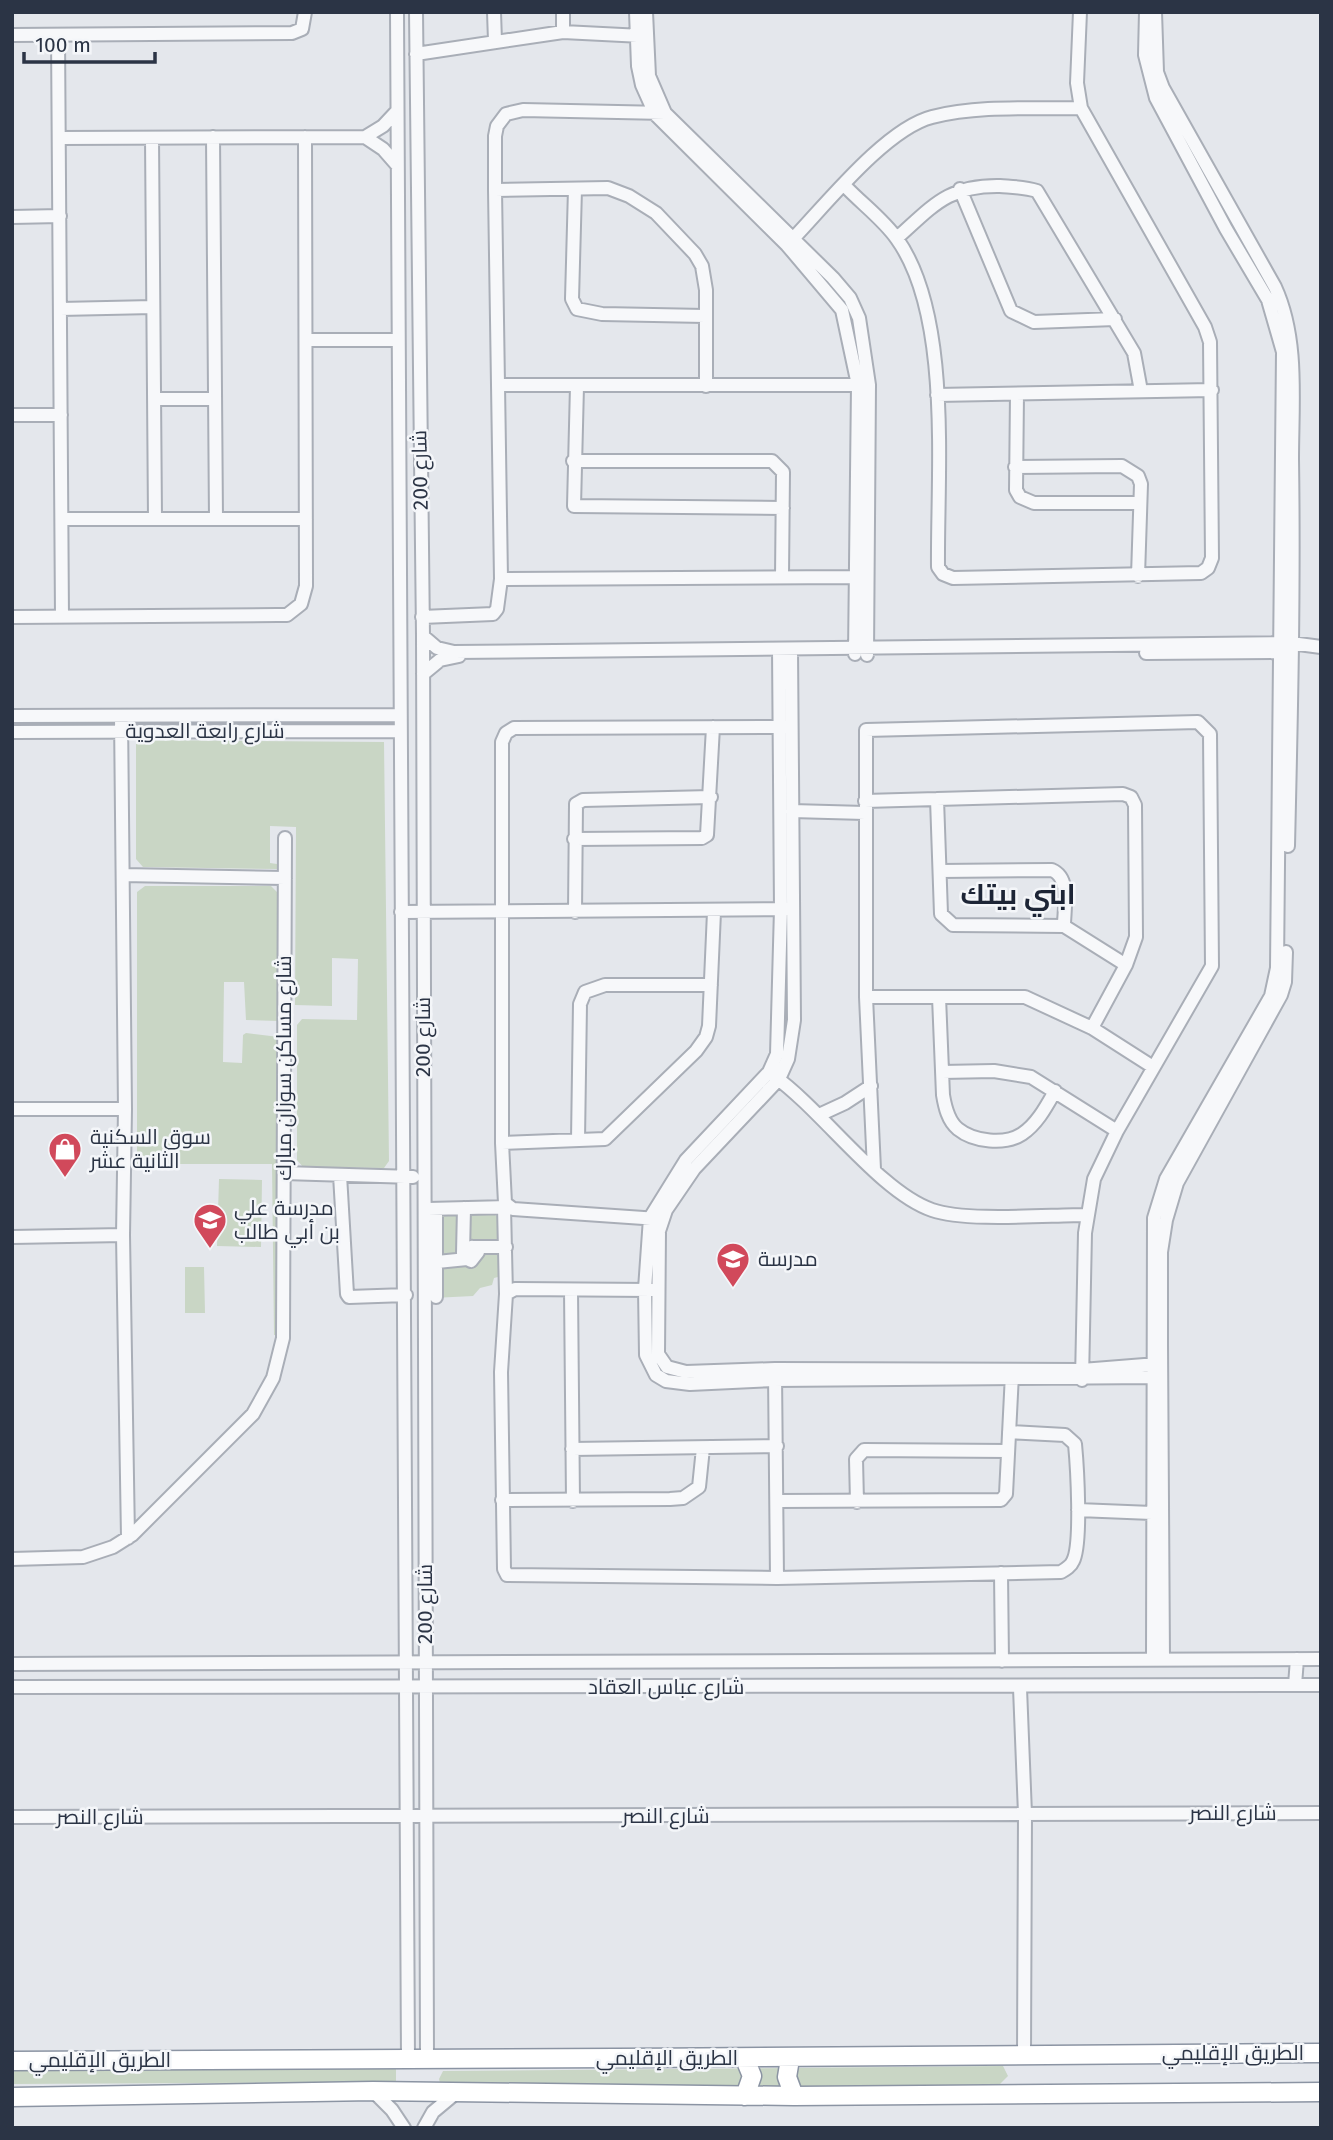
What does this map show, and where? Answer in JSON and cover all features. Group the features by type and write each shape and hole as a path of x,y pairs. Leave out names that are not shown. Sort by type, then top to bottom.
{"highway":[{"name":"الطريق الإقليمي","path":"12,2061 790,2059 1321,2053"},
{"path":"745,2059 752,2076 745,2096"},
{"path":"790,2059 787,2077 794,2096"},
{"name":"الطريق الإقليمي","path":"12,2097 373,2091 745,2096 1321,2092"}],"street":[{"path":"12,35 292,33 304,25 304,12"},
{"name":"شارع 200","path":"397,12 399,731 409,1818 408,2061"},
{"name":"شارع 200","path":"416,12 416,225 423,635 424,1177 430,1209 426,1663 427,2061"},
{"path":"494,12 495,41"},
{"path":"563,12 563,32"},
{"path":"636,12 642,85 660,114 790,242 842,310 863,385 860,652"},
{"path":"640,36 646,12"},
{"path":"845,186 897,238 922,287 928,308 937,395 938,568 943,574 953,578 1201,573 1212,558 1210,342 1205,327 1081,108 1077,83 1080,12"},
{"path":"1146,12 1145,55 1156,98 1226,229 1268,300 1282,343 1289,647"},
{"path":"1155,12 1157,72 1163,88 1275,287 1287,323 1291,355 1293,550 1289,647 1285,982 1232,1077 1169,1200 1161,1252 1152,1513 1158,1660"},
{"path":"416,54 563,32 640,36"},
{"path":"58,35 62,617"},
{"path":"790,242 893,138 931,117 977,111 1081,108"},
{"path":"422,617 493,614 497,609 502,579 495,190 495,136 498,126 506,114 523,110 660,114"},
{"path":"59,138 365,137 383,126 397,111"},
{"path":"214,137 216,519"},
{"path":"12,617 287,615 301,604 305,596 306,519 306,137"},
{"path":"365,137 383,149 397,165"},
{"path":"152,138 155,519"},
{"path":"897,238 943,198 960,189 1014,187 1037,191 1134,353 1141,391"},
{"path":"575,189 572,299 577,309 602,314 705,316"},
{"path":"960,189 1011,311 1034,322 1115,320"},
{"path":"495,190 619,190 656,213 690,248 702,266 706,386"},
{"path":"12,217 60,216"},
{"path":"1226,229 1238,223"},
{"path":"397,225 416,225"},
{"path":"60,309 153,307"},
{"path":"306,340 398,340"},
{"path":"499,385 863,385"},
{"path":"860,652 853,577 863,385"},
{"path":"577,386 573,461 574,506 783,508"},
{"path":"937,395 1212,390"},
{"path":"1017,394 1015,467 1016,490 1020,497 1034,503 1139,503"},
{"path":"154,399 215,399"},
{"path":"12,415 61,415"},
{"path":"573,461 765,458 778,465 783,472 782,577"},
{"path":"1015,467 1122,466 1138,476 1138,576"},
{"path":"62,519 306,519"},
{"path":"398,529 421,529"},
{"path":"502,579 853,577"},
{"path":"423,635 438,648 454,652 860,652 1321,647"},
{"path":"785,652 787,909 794,1020 788,1059 694,1169 656,1219 651,1290 658,1354 667,1367 687,1372 775,1375 1082,1375 1156,1370"},
{"path":"423,674 440,660 454,656 785,652"},
{"path":"363,715 364,731"},
{"name":"شارع رابعة العدوية","path":"12,716 399,715"},
{"path":"121,716 125,1109 123,1234 128,1538"},
{"path":"874,1168 866,997 867,729 1198,722 1205,726 1210,734 1212,966 1117,1131 1094,1179 1087,1215 1082,1375"},
{"path":"574,839 702,838 709,830 713,727"},
{"path":"786,727 514,728 506,733 502,742 502,1143 506,1207 506,1294 501,1372 504,1569 509,1575 777,1578 1061,1572 1068,1568 1076,1555 1078,1510 1072,1439 1065,1435 1009,1432"},
{"path":"786,727 792,811 787,909"},
{"name":"شارع رابعة العدوية","path":"12,732 399,731"},
{"path":"792,811 937,799 1123,793 1131,797 1135,805 1138,925 1126,965 1092,1028"},
{"path":"575,912 576,804 583,800 711,797"},
{"path":"937,799 941,914 953,925 1063,926 1126,965"},
{"name":"شارع مساكن سوزان مبارك","path":"12,1559 83,1557 103,1552 128,1538 244,1424 273,1378 283,1338 285,838"},
{"path":"940,871 1052,870 1060,874 1064,881 1063,926"},
{"path":"123,875 285,878"},
{"path":"401,912 714,912 787,909"},
{"path":"502,1143 599,1140 610,1136 696,1051 709,1026 714,912"},
{"path":"578,1140 580,1004 585,992 605,985 711,985"},
{"path":"866,997 1025,997 1092,1028 1153,1067"},
{"path":"939,997 943,1095 951,1120 959,1130 990,1140 1010,1139 1036,1122 1055,1091"},
{"path":"942,1072 1016,1072 1055,1091 1117,1131"},
{"path":"774,1076 913,1201 950,1214 1087,1215"},
{"path":"820,1115 871,1086"},
{"path":"12,1109 125,1109"},
{"path":"284,1173 424,1177"},
{"path":"340,1175 347,1294 356,1297 406,1295"},
{"path":"436,1297 437,1262 430,1209 506,1207 656,1219"},
{"path":"464,1208 468,1253"},
{"path":"12,1237 123,1234"},
{"path":"437,1262 468,1253 506,1247"},
{"path":"506,1294 515,1289 651,1290"},
{"path":"571,1290 573,1501"},
{"path":"1156,1370 1158,1660"},
{"path":"775,1375 777,1578"},
{"path":"777,1501 1001,1500 1006,1494 1012,1375"},
{"path":"572,1449 777,1446"},
{"path":"502,1500 683,1498 699,1487 703,1448"},
{"path":"857,1502 856,1459 864,1450 1008,1451"},
{"path":"1078,1510 1152,1513"},
{"path":"1001,1573 1002,1661"},
{"path":"1295,1685 1297,1659"},
{"name":"شارع عباس العقاد","path":"12,1664 1321,1659"},
{"path":"903,1662 904,1688"},
{"path":"343,1664 344,1685"},
{"name":"شارع عباس العقاد","path":"12,1687 426,1684 1020,1688 1321,1685"},
{"path":"1020,1688 1024,1814 1024,2055"},
{"name":"شارع النصر","path":"12,1817 409,1818 1321,1813"},
{"path":"373,2091 392,2110 404,2128"},
{"path":"424,2128 433,2112 457,2092"}],"green space":[{"path":"143,740 384,742 389,1161 384,1168 303,1167 297,1160 297,1025 302,1019 357,1020 358,959 332,958 332,1006 295,1005 296,827 270,826 270,863 277,864 277,869 143,867 136,859 136,744"},
{"path":"145,886 271,886 280,895 279,1021 246,1020 244,982 224,982 223,1062 242,1063 243,1035 246,1033 279,1037 282,1335 274,1335 272,1164 137,1164 137,892"},
{"path":"219,1179 262,1180 261,1247 217,1246"},
{"path":"486,1209 504,1221 502,1276 494,1278 492,1285 480,1288 473,1296 433,1298 432,1210"},
{"path":"185,1267 204,1267 205,1313 185,1313"},
{"path":"1003,2066 1008,2076 1000,2084 954,2087 441,2087 439,2079 443,2071"},
{"path":"12,2068 396,2068 396,2082 12,2084"}],"place":[{"name":"سوق السكنية الثانية عشر","path":"65,1179"},
{"name":"مدرسة علي بن أبي طالب","path":"210,1250"},
{"name":"مدرسة","path":"733,1289"}],"district":[{"name":"ابني بيتك","path":"1018,894"}]}
